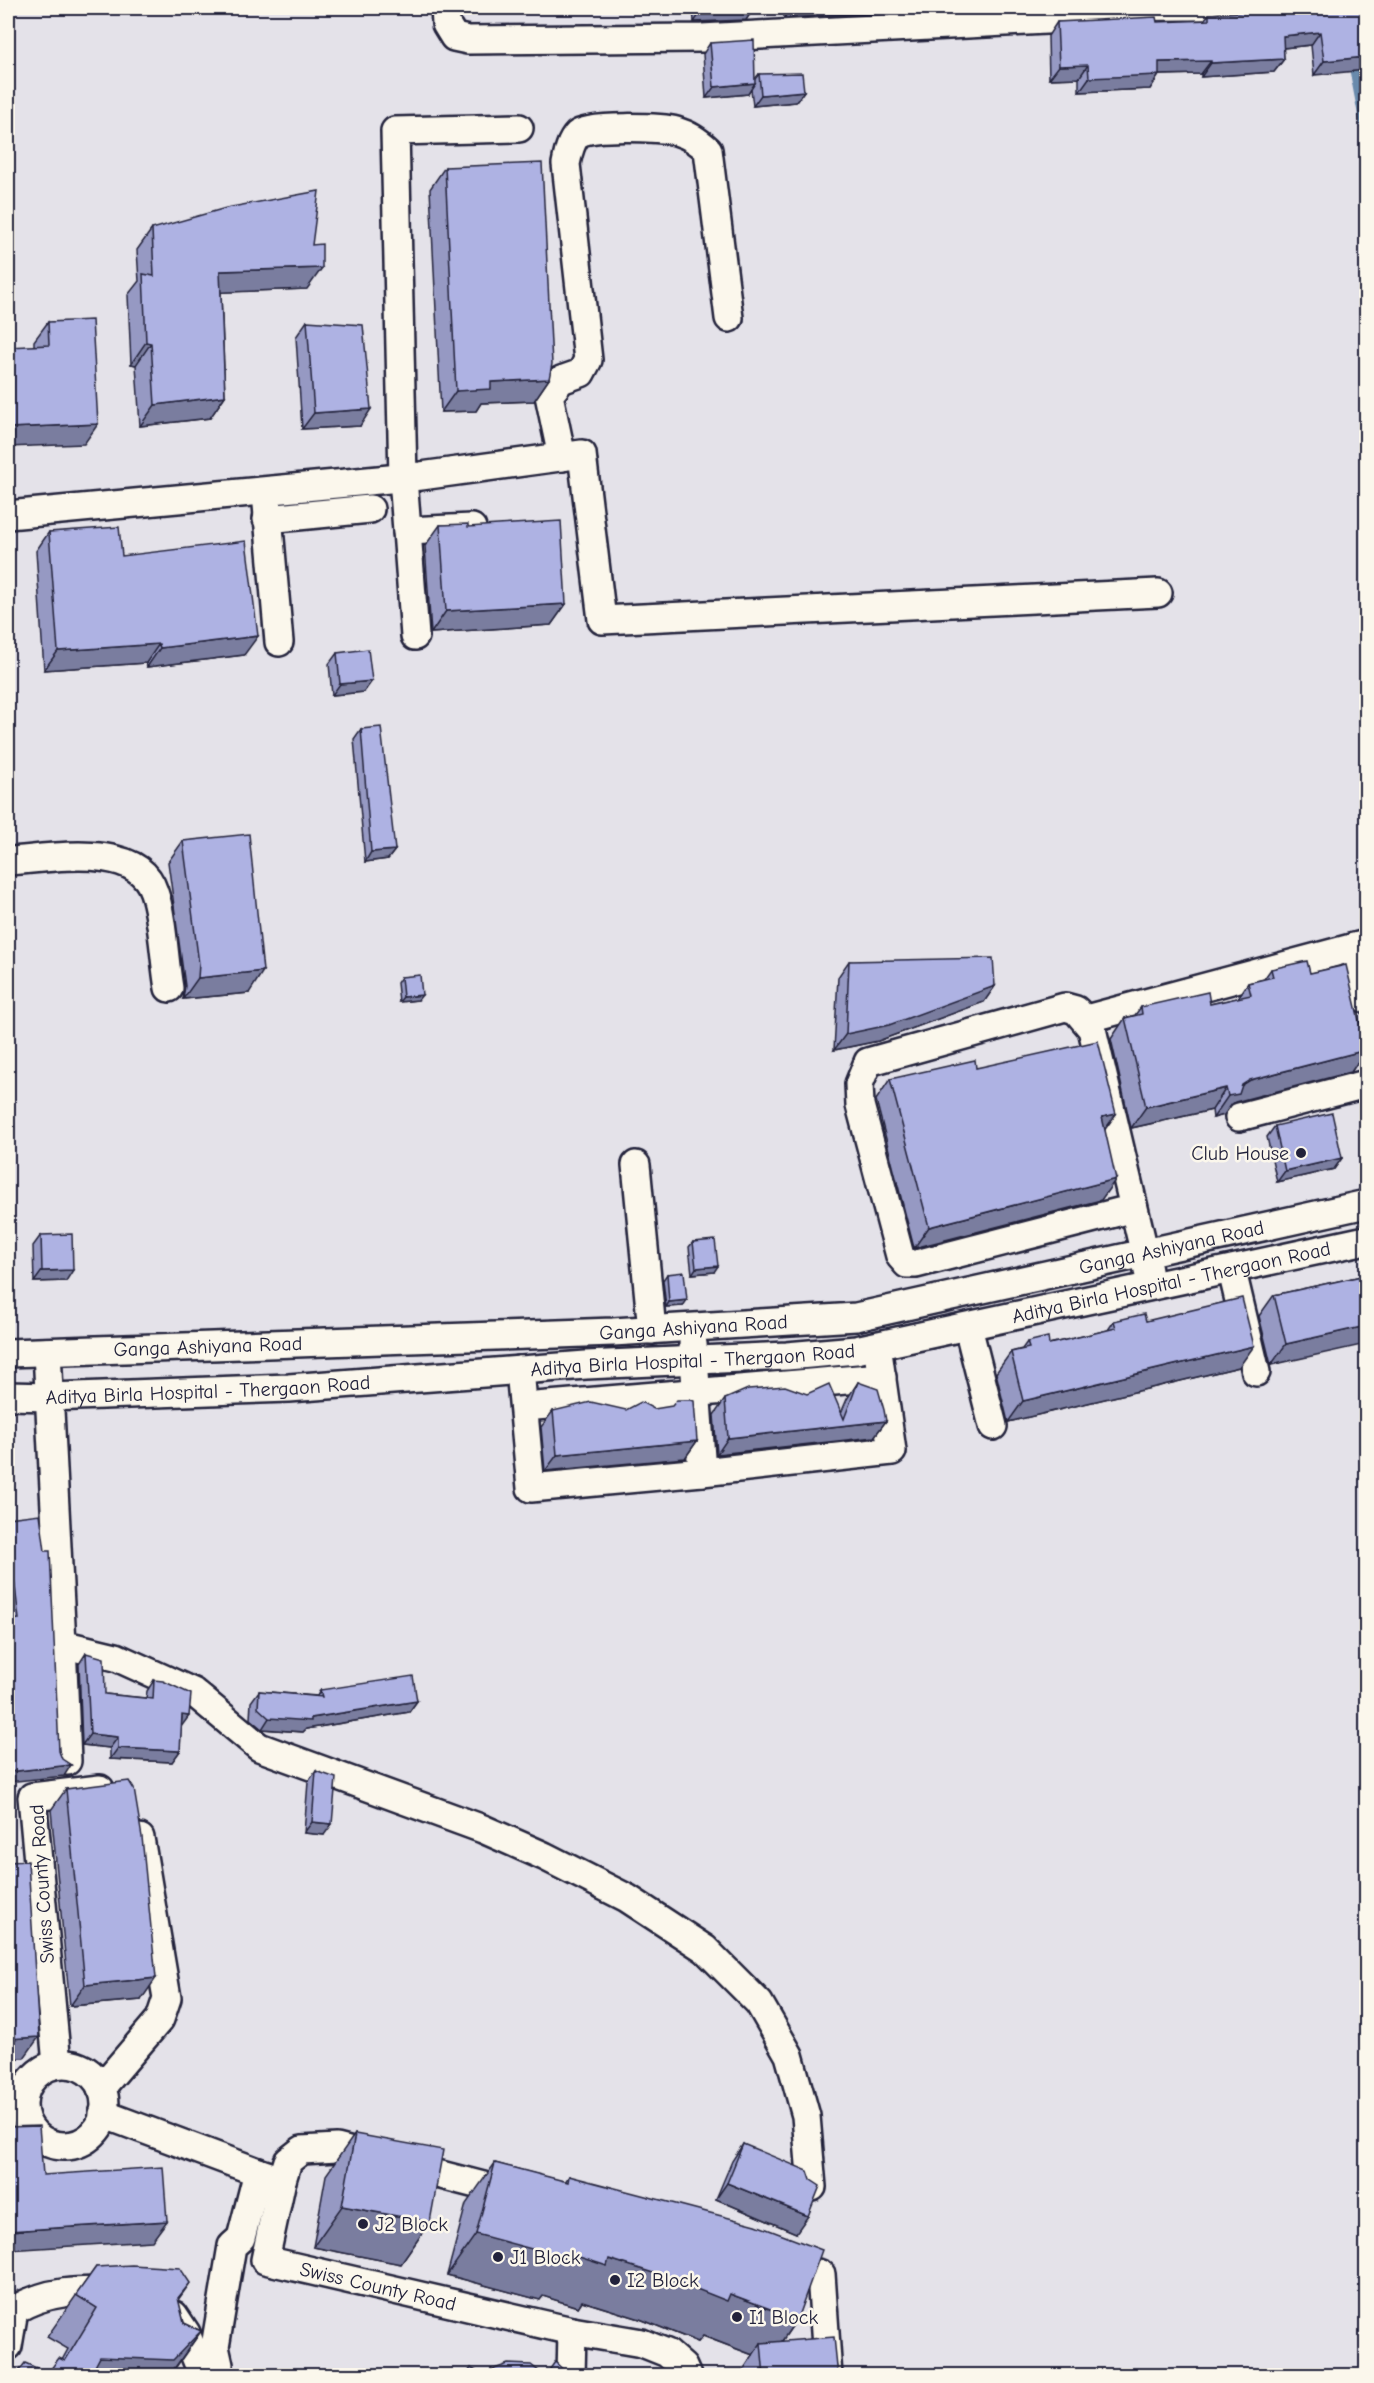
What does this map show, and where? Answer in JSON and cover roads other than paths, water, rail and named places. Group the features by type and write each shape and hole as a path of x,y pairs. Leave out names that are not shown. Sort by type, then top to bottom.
{"street":[{"path":"445,8 446,24 454,37 468,40 702,38 1028,14 1273,8"},
{"path":"415,636 403,478 395,131 519,128"},
{"path":"729,318 708,150 694,138 673,130 594,129 579,132 571,144 566,164 588,360 581,373 561,380 549,395 572,455 602,620 1158,593"},
{"path":"266,506 403,478 572,455"},
{"path":"266,506 279,642"},
{"path":"8,515 266,506 370,509"},
{"path":"407,531 501,527"},
{"path":"8,861 102,857 124,861 143,872 154,891 169,988"},
{"path":"1086,1019 1360,945 1366,999"},
{"path":"1134,1208 907,1264 900,1257 860,1105 859,1084 868,1062 1065,1007 1076,1010 1086,1019 1092,1029 1134,1208 1151,1288"},
{"path":"1239,1117 1366,1084"},
{"path":"636,1165 651,1330"},
{"name":"Ganga Ashiyana Road","path":"8,1353 651,1330 856,1317 1366,1204"},
{"name":"Aditya Birla Hospital - Thergaon Road","path":"8,1395 50,1397 289,1388 520,1370 787,1356 877,1346 1232,1271 1366,1240"},
{"path":"1232,1271 1256,1372"},
{"path":"968,1327 993,1426"},
{"path":"692,1328 702,1473"},
{"path":"520,1370 531,1488 702,1473 892,1451 877,1346"},
{"path":"47,1352 67,1761"},
{"path":"524,1407 882,1377"},
{"path":"62,1644 116,1657 192,1692 259,1747 483,1829 544,1856 627,1898 705,1948 759,2003 789,2055 806,2116 812,2187"},
{"name":"Swiss County Road","path":"121,1786 131,1806 167,1998 160,2019 102,2101 98,2127 89,2137 77,2144 62,2146 49,2143 37,2136 15,2110 27,2086 35,2076 45,2068 57,2064 32,1797 121,1786"},
{"path":"57,2064 70,2064 83,2068 102,2101 270,2176"},
{"name":"Swiss County Road","path":"212,2372 232,2246 241,2238 270,2176 302,2150 337,2148 541,2201"},
{"name":"Swiss County Road","path":"270,2176 265,2260 572,2331 642,2343 667,2353 684,2367 687,2376"},
{"path":"754,2256 821,2274 828,2376"},
{"name":"Swiss County Road","path":"8,2346 14,2310 32,2300 77,2290 154,2293 186,2333 212,2372"},
{"path":"571,2376 572,2331"}],"waterway":[{"path":"1352,62 1366,136"}],"place":[{"name":"Club House","path":"1301,1153"},
{"name":"J2 Block","path":"363,2224"},
{"name":"J1 Block","path":"498,2257"},
{"name":"I2 Block","path":"615,2280"},
{"name":"I1 Block","path":"737,2317"}]}
